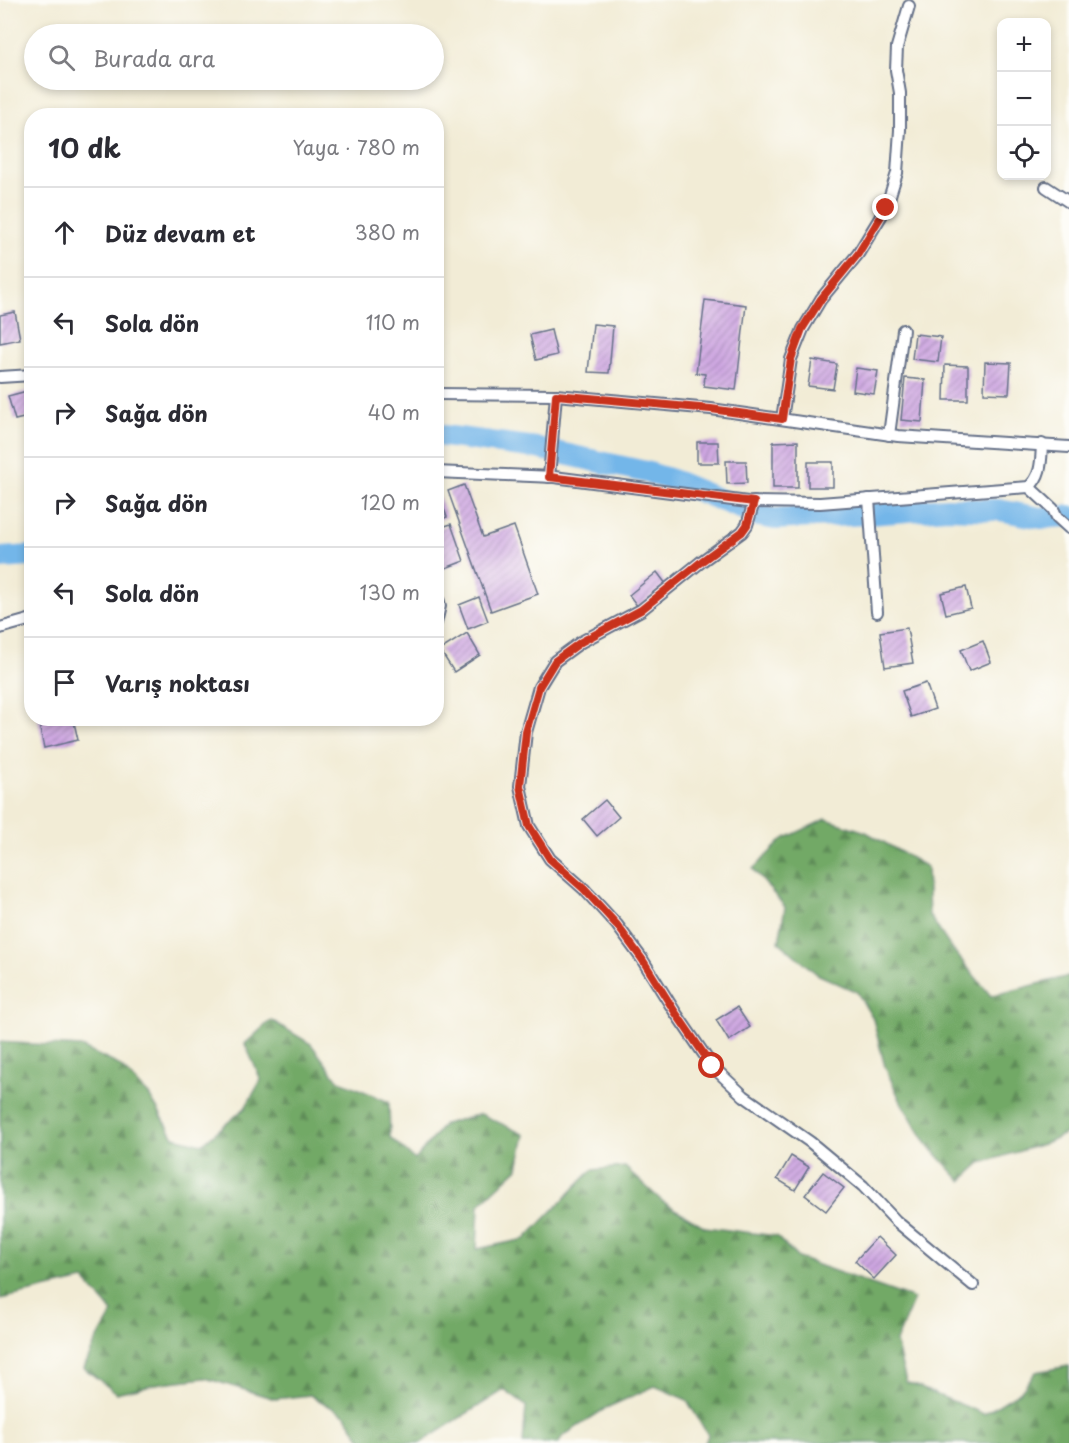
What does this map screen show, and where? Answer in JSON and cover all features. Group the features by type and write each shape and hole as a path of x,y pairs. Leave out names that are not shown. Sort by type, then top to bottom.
{"street":[{"path":"782,419 791,359 802,329 821,299 858,254 886,208 897,173 900,130 897,47 909,6"},
{"path":"1046,187 1069,202"},
{"path":"889,435 903,330"},
{"path":"0,377 24,376"},
{"path":"444,394 556,395 711,409 889,435 1069,447"},
{"path":"549,477 556,395"},
{"path":"444,472 549,477 754,502 820,503 1029,487 1036,481 1039,474 1042,444"},
{"path":"1029,487 1053,509 1057,517 1069,528"},
{"path":"868,499 877,612"},
{"path":"754,502 747,525 742,532 641,610 581,642 555,661 539,687 526,732 520,786 529,826 550,859 584,889 617,925 712,1066 744,1096 810,1142 854,1178 896,1221 973,1286"},
{"path":"0,628 24,621"}],"green space":[{"path":"826,819 866,832 927,867 929,915 949,945 991,996 1069,976 1069,1132 1043,1144 981,1163 961,1181 927,1144 901,1102 885,1067 873,1019 857,992 817,974 779,942 785,907 753,869 783,839"},
{"path":"271,1020 311,1044 338,1080 389,1102 390,1137 415,1160 444,1124 481,1114 525,1135 518,1168 479,1205 477,1249 525,1239 592,1170 625,1167 662,1201 705,1227 776,1236 798,1258 914,1299 896,1342 906,1382 984,1414 1020,1392 1036,1372 1069,1366 1069,1443 705,1443 708,1435 687,1400 655,1386 606,1408 563,1436 559,1443 523,1443 526,1406 504,1390 420,1443 373,1443 361,1439 345,1415 310,1395 275,1399 205,1378 161,1383 116,1393 84,1368 113,1312 84,1280 0,1299 0,1042 81,1047 119,1065 149,1095 174,1137 202,1144 245,1108 261,1080 245,1044"}],"building":[{"path":"705,300 746,305 736,390 704,386 705,374 696,373"},
{"path":"15,312 20,339 0,343 0,315"},
{"path":"593,324 613,326 609,373 588,372"},
{"path":"551,330 557,355 536,360 530,335"},
{"path":"915,334 941,337 938,362 912,359"},
{"path":"812,360 837,364 833,389 808,386"},
{"path":"985,362 1011,363 1009,394 984,393"},
{"path":"945,365 968,366 968,400 944,400"},
{"path":"856,368 878,371 874,394 853,391"},
{"path":"905,378 925,380 922,422 901,420"},
{"path":"24,392 24,418 15,420 8,396"},
{"path":"798,441 798,488 773,488 773,442"},
{"path":"697,442 718,442 719,463 697,463"},
{"path":"726,461 746,461 747,483 727,484"},
{"path":"808,462 833,462 833,487 808,487"},
{"path":"464,485 483,537 514,526 538,594 491,611 448,491"},
{"path":"451,524 464,561 444,569 444,526"},
{"path":"657,572 666,584 638,607 629,595"},
{"path":"966,587 971,608 946,614 941,593"},
{"path":"479,597 488,621 468,629 459,605"},
{"path":"907,628 913,663 885,667 880,632"},
{"path":"467,633 480,655 454,672 444,656 444,647"},
{"path":"983,641 991,662 969,671 961,650"},
{"path":"926,683 935,709 911,717 902,691"},
{"path":"39,726 75,726 78,740 44,748"},
{"path":"605,800 619,817 597,836 583,819"},
{"path":"737,1007 750,1027 729,1041 716,1020"},
{"path":"791,1156 809,1167 795,1190 777,1179"},
{"path":"823,1172 844,1188 826,1211 805,1195"},
{"path":"877,1237 896,1255 874,1279 855,1261"}],"waterway":[{"path":"444,436 537,448 646,472 672,480 759,516 775,519 947,508 999,510 1041,518 1069,516"},
{"path":"0,558 24,556"}],"route":[{"path":"712,1066 617,925 584,889 550,859 529,826 520,786 526,732 539,687 555,661 581,642 621,623 641,610 742,532 747,525 754,502 549,477 556,395 711,409 782,419 791,359 802,329 821,299 858,254 886,208"}]}
